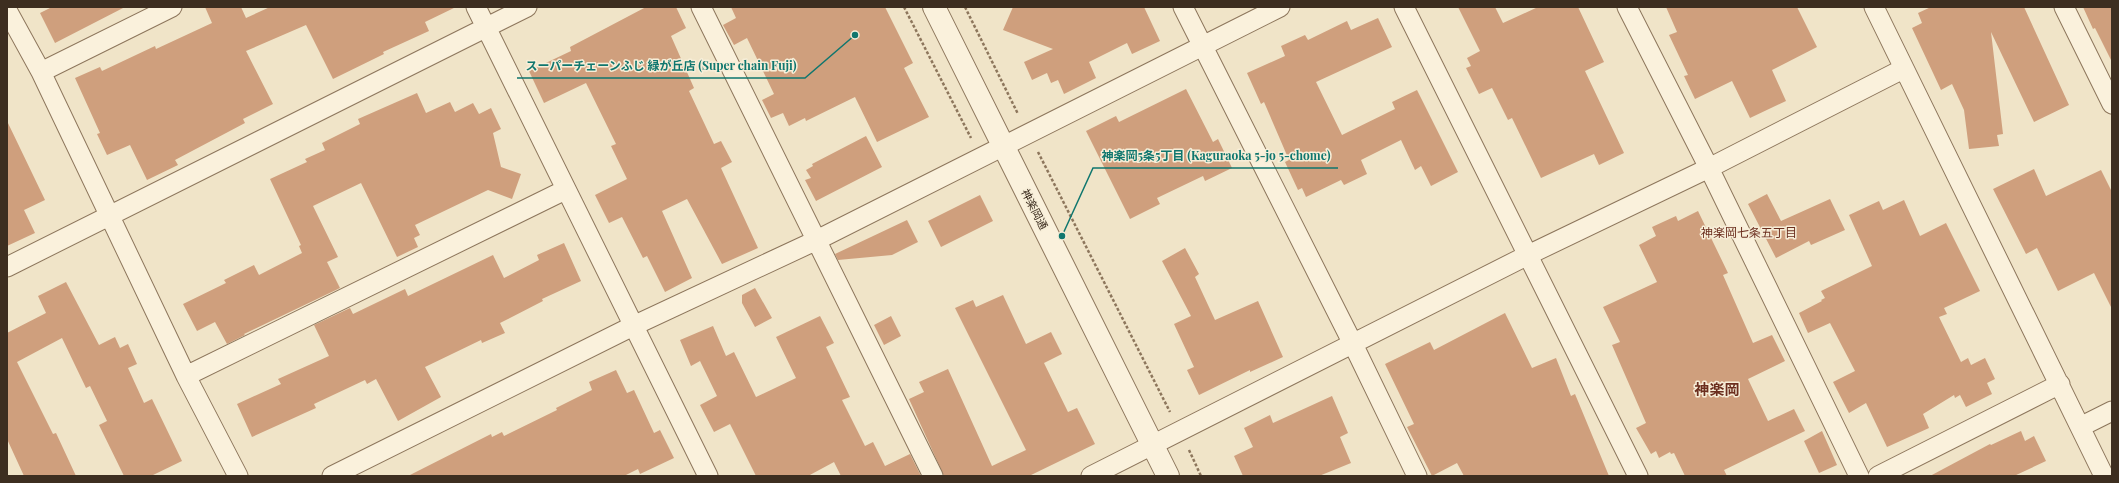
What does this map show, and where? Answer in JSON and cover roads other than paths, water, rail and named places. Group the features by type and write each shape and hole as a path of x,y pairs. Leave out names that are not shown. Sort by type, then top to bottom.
{"street":[{"path":"41,72 172,7"},
{"path":"476,7 565,190 708,476"},
{"path":"7,267 527,7"},
{"path":"701,7 933,476"},
{"name":"神楽岡通","path":"934,7 1002,146 1154,444 1168,476"},
{"path":"1183,7 1353,344 1417,476"},
{"path":"332,476 634,326 817,240 1280,7"},
{"path":"1404,7 1638,476"},
{"path":"1627,7 1709,168 1859,476"},
{"path":"1874,7 1903,69 2060,384 2104,476"},
{"path":"2064,7 2112,104"},
{"path":"7,10 41,72 186,376 238,476"},
{"path":"1091,476 1528,255 1709,168 1903,69"},
{"path":"186,376 565,190"},
{"path":"1878,476 2060,384"},
{"path":"2080,427 2112,411"}],"place":[{"name":"スーパーチェーンふじ 緑が丘店 (Super chain Fuji)","path":"855,35"},
{"name":"神楽岡5条5丁目 (Kaguraoka 5-jo 5-chome)","path":"1062,236"}],"district":[{"name":"神楽岡七条五丁目","path":"1749,232"},
{"name":"神楽岡","path":"1717,389"}]}
